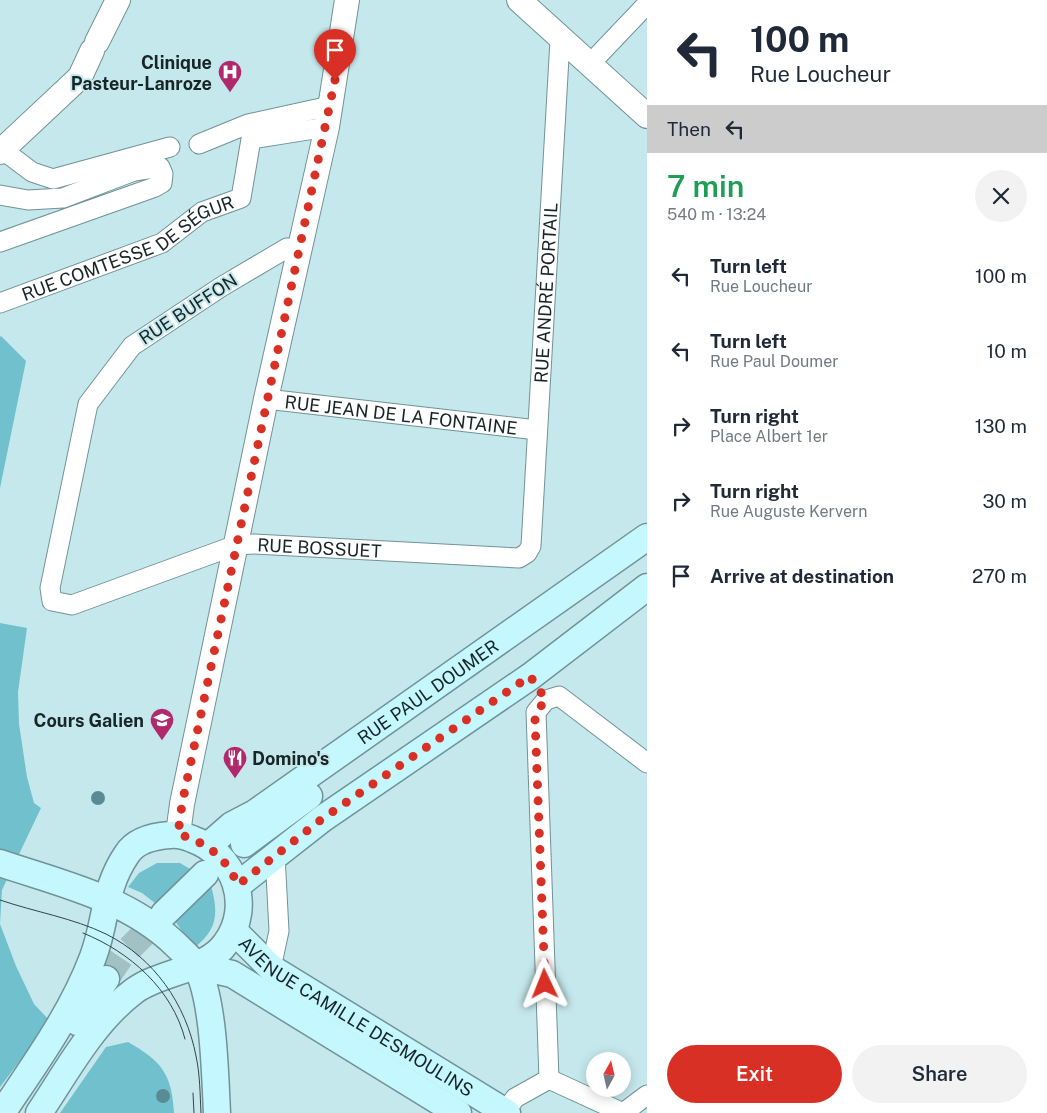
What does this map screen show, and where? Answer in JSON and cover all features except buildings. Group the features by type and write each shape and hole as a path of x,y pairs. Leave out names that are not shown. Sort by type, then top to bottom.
{"main road":[{"name":"RUE PAUL DOUMER","path":"208,846 232,825 255,813 403,718 647,536"},
{"path":"238,885 256,850 403,718 647,557"},
{"path":"256,850 474,693 630,588 647,580"},
{"path":"256,850 322,819 530,676 647,587"},
{"path":"2,1113 66,1014 93,958 106,899 114,878 128,852 138,844 156,836 178,834 208,846 221,856 231,870 238,885 239,907 234,931 225,946 196,966 153,980 119,1004 82,1049 39,1113"},
{"path":"0,863 82,888 106,899 150,924 170,940 196,966 208,1004 217,1113"},
{"path":"167,917 205,880"},
{"name":"AVENUE CAMILLE DESMOULINS","path":"234,931 271,968 506,1112"},
{"name":"AVENUE CAMILLE DESMOULINS","path":"196,966 232,974 458,1113"},
{"path":"16,1113 110,982 26,1113"}],"street":[{"path":"118,0 80,77 1,151 32,172 53,178 170,147"},
{"path":"178,834 182,804 266,399 329,116 347,0"},
{"path":"519,0 560,40 647,116"},
{"path":"589,65 647,4"},
{"name":"RUE ANDRÉ PORTAIL","path":"531,546 560,40"},
{"path":"200,144 248,124 329,116"},
{"name":"RUE COMTESSE DE SÉGUR","path":"0,303 162,242 202,212 241,198 252,139 329,116"},
{"path":"0,195 28,200 63,198 134,171 160,166 163,174 162,183 155,187 0,242"},
{"name":"RUE BUFFON","path":"52,600 50,588 88,404 132,346 221,287 287,248 300,250"},
{"name":"RUE JEAN DE LA FONTAINE","path":"266,399 537,430"},
{"name":"RUE BOSSUET","path":"52,600 72,605 236,545 254,544 519,558 527,554 531,546"},
{"path":"530,676 546,700"},
{"path":"549,1079 536,712 546,700 559,696 647,764"},
{"path":"256,850 279,931 271,968"},
{"path":"549,1079 623,1113 647,1095"},
{"path":"506,1112 514,1098 549,1079"}],"shaded area":[{"path":"0,337 26,361 0,488"},
{"path":"0,623 27,628 18,692 19,724 27,777 34,803 41,808 2,890 0,924"},
{"path":"157,863 180,863 195,872 160,907 142,893 128,887 139,873"},
{"path":"211,886 215,905 214,921 207,935 194,948 175,921"},
{"path":"0,924 16,966 34,1004 50,1021 0,1087"},
{"path":"128,1042 149,1055 163,1070 171,1088 174,1113 60,1113 106,1047"}],"tunnel":[{"path":"106,979 121,957 164,914"}],"tram line":[{"path":"0,900 93,928 123,944 153,969 176,1001 191,1037 200,1084 201,1113"},
{"path":"83,933 117,951 147,974 170,1004 179,1021 185,1039"},
{"path":"193,1093 194,1113"}],"place":[{"name":"Clinique Pasteur-Lanroze","path":"230,93"},
{"name":"Cours Galien","path":"162,741"},
{"name":"Domino's","path":"235,779"}],"route":[{"path":"335,80 327,127 294,281 266,399 228,579 182,804 178,834 199,841 221,856 231,870 238,885 322,819 530,676 546,700 536,712 535,719 545,984"}]}
